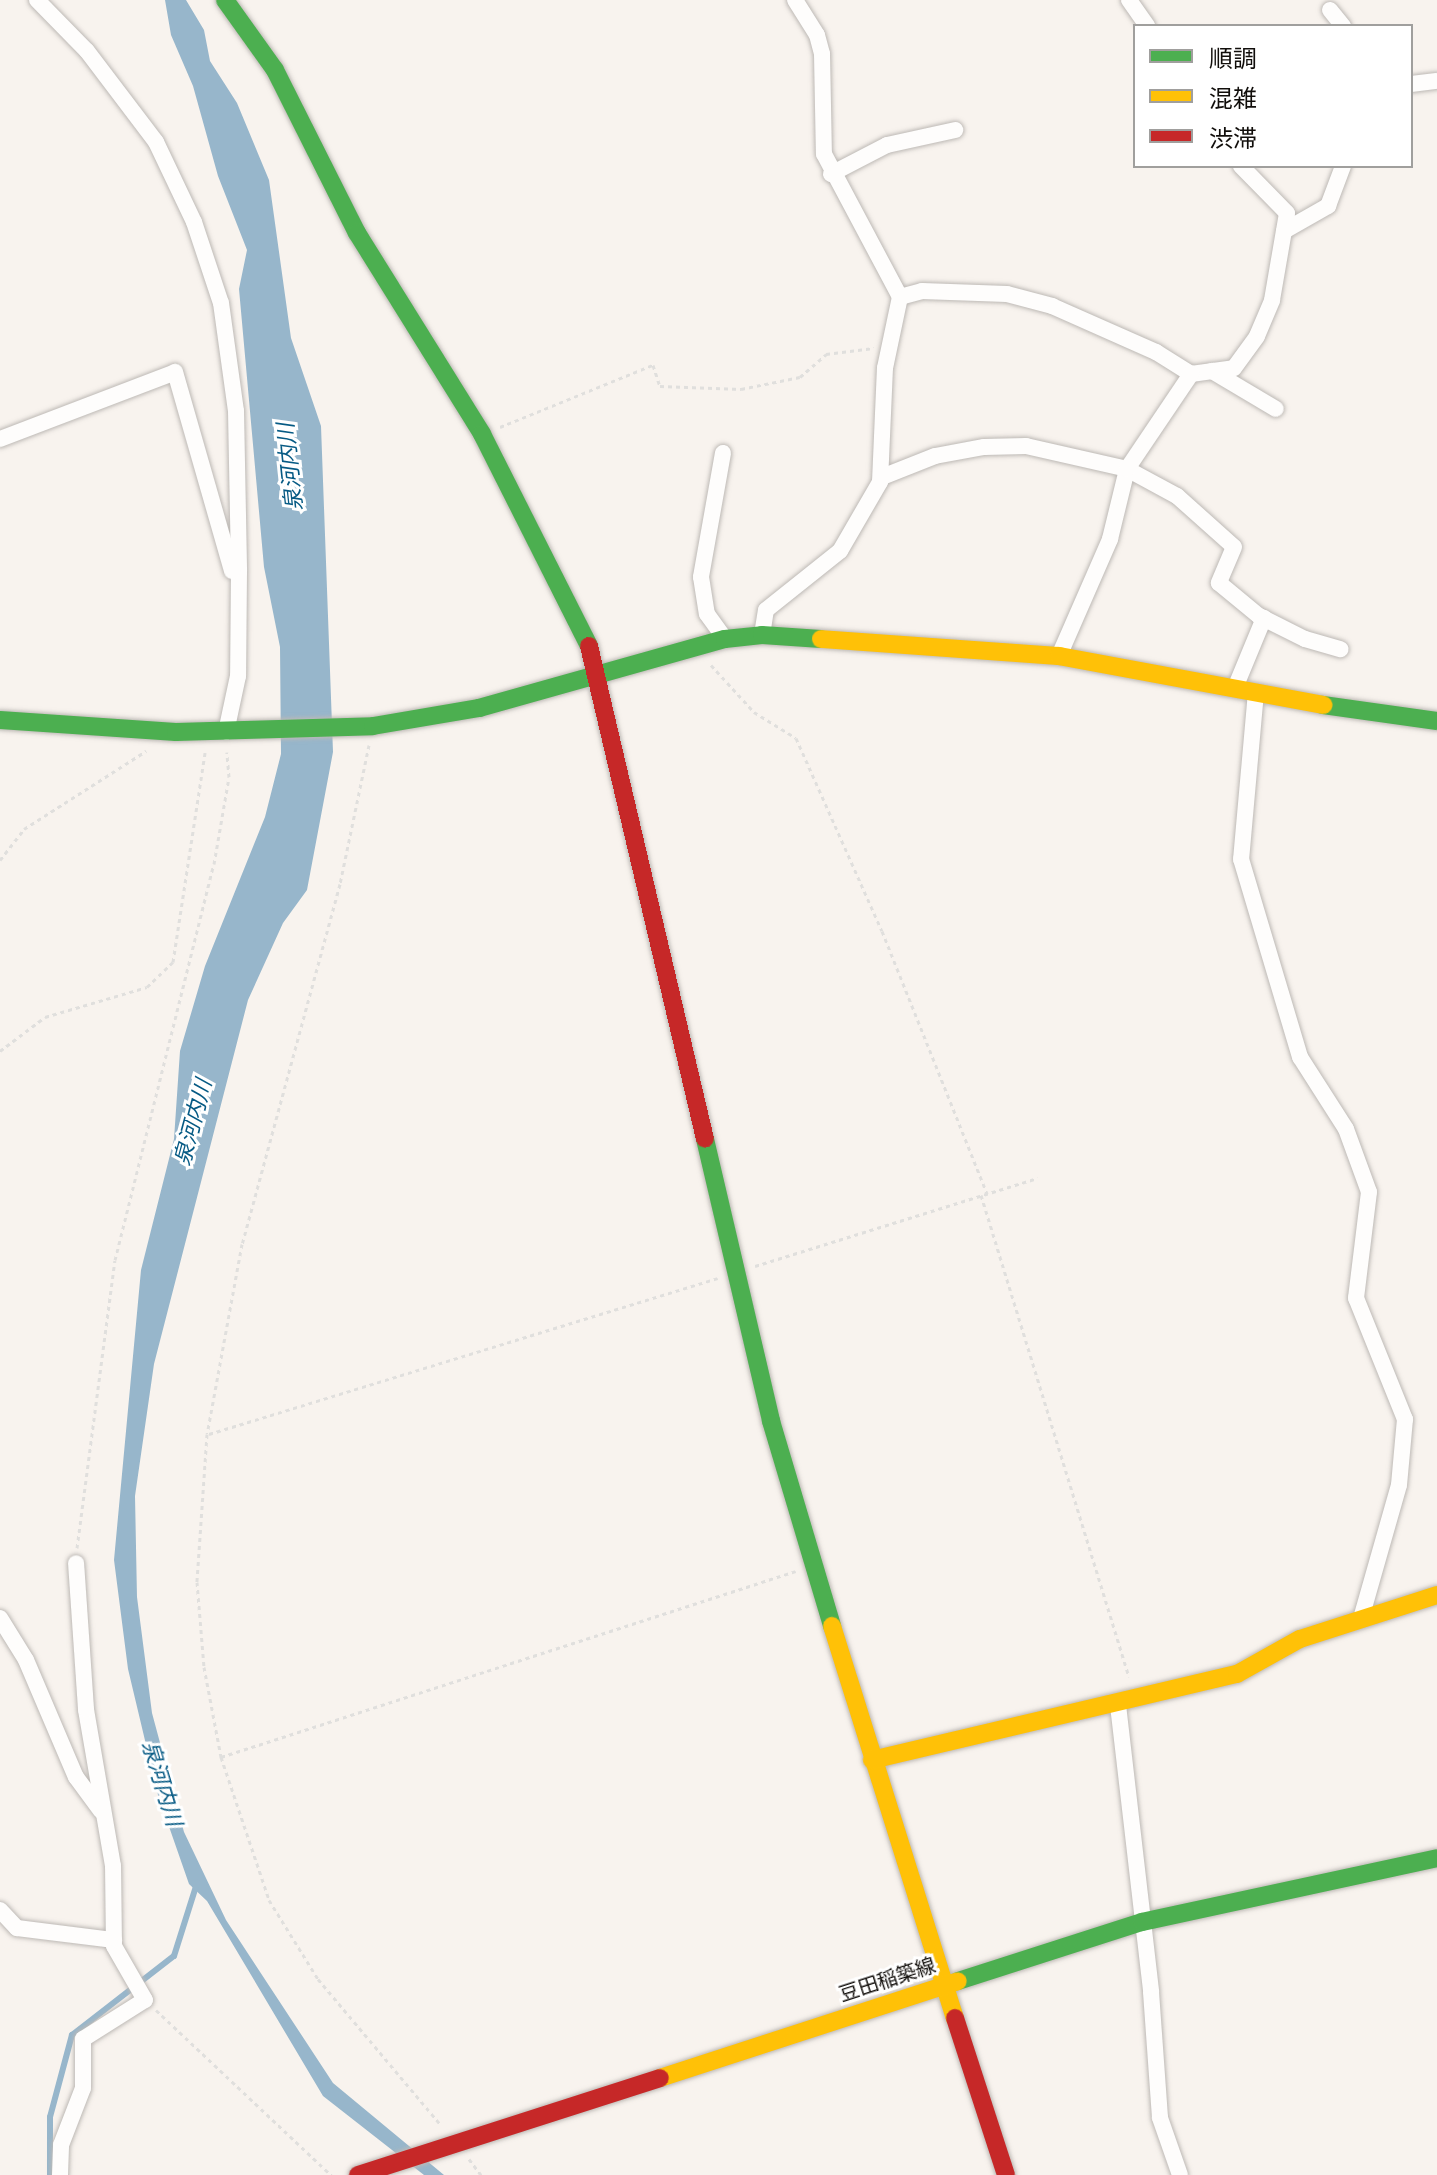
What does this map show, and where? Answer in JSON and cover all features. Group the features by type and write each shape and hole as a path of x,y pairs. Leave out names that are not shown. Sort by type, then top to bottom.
{"street":[{"path":"37,0 87,51 156,142 194,222 221,303 236,411 238,676 217,732"},
{"path":"225,0 275,70 357,233 482,434 601,677 771,1421 872,1760 1006,2175"},
{"path":"762,635 766,610 840,551 882,477 888,349 900,297 831,174 824,154 820,45 795,0"},
{"path":"1129,0 1146,24"},
{"path":"1330,10 1341,24"},
{"path":"1413,84 1437,81"},
{"path":"831,174 887,145 955,130"},
{"path":"900,297 922,291 1007,294 1052,306 1156,352 1191,374 1234,368 1257,336 1272,300 1287,213 1243,168"},
{"path":"1284,231 1328,206 1342,168"},
{"path":"1212,371 1276,409"},
{"path":"0,439 175,372 238,592"},
{"path":"1059,656 1110,539 1127,469 1191,374"},
{"path":"882,477 935,456 984,447 1026,446 1127,469 1177,496 1234,547 1219,583 1264,618 1305,639 1341,649"},
{"path":"723,453 701,577 707,614 725,639"},
{"path":"1235,688 1264,618"},
{"path":"0,720 176,732 368,726 479,708 601,677 725,639 762,635 1059,656 1408,721 1437,721"},
{"path":"1256,692 1241,859 1300,1057 1346,1129 1369,1192 1356,1298 1405,1419 1399,1485 1381,1565 1362,1615"},
{"path":"60,2175 61,2145 83,2088 83,2039 144,1997 128,1974 114,1940 113,1866 86,1709 76,1563"},
{"path":"872,1760 1126,1703 1237,1674 1300,1639 1362,1615 1437,1595"},
{"path":"0,1618 26,1660 76,1777 105,1817"},
{"path":"1126,1703 1160,2118 1180,2175"},
{"name":"豆田稲築線","path":"358,2175 1142,1922 1437,1858"},
{"path":"0,1910 17,1928 114,1940"}],"path":[{"path":"482,434 653,365 660,386 741,389 800,377 826,354 843,349 888,349"},
{"path":"699,646 720,680 754,712 796,738 882,931 987,1194"},
{"path":"368,726 340,884 242,1244 207,1434 197,1582 204,1667 221,1757 269,1900 290,1937 347,2014 453,2142"},
{"path":"0,860 24,829 176,732"},
{"path":"0,1051 45,1017 147,987 173,962 217,732"},
{"path":"76,1563 115,1260 214,864 229,777 217,732"},
{"path":"207,1434 1038,1178"},
{"path":"981,1195 1126,1703"},
{"path":"221,1757 814,1565"},
{"path":"144,1997 331,2175"}],"water":[{"name":"泉河内川","path":"165,0 186,0 204,30 210,61 237,103 269,180 291,338 321,426 333,752 307,890 283,923 248,1000 154,1364 135,1496 137,1597 152,1713 184,1832 226,1920 333,2083 444,2175 424,2175 323,2096 207,1901 189,1884 158,1795 128,1669 114,1560 141,1270 174,1139 180,1051 205,966 265,817 281,754 280,647 264,567 239,289 247,250 218,176 193,86 171,35"}],"waterway":[{"path":"50,2175 50,2117 72,2035 174,1956 197,1883"}],"traffic: fast":[{"path":"225,0 275,70 357,233 482,434 589,646"},
{"path":"0,720 176,732 373,726 479,708 725,639 762,635 821,639"},
{"path":"1323,705 1437,721"},
{"path":"705,1139 771,1421 832,1626"},
{"path":"958,1981 1142,1922 1437,1858"}],"traffic: slow":[{"path":"821,639 1059,656 1323,705"},
{"path":"872,1760 1237,1674 1300,1639 1437,1595"},
{"path":"832,1626 955,2018"},
{"path":"660,2078 958,1981"}],"traffic: jam":[{"path":"589,646 705,1139"},
{"path":"955,2018 1006,2175"},
{"path":"358,2175 660,2078"}]}
